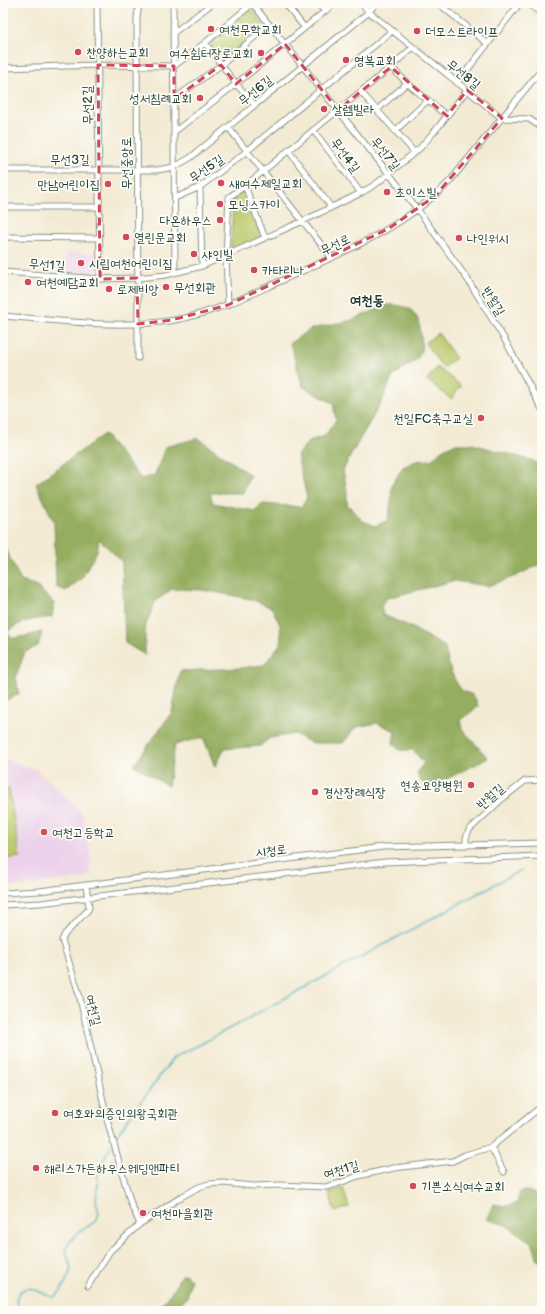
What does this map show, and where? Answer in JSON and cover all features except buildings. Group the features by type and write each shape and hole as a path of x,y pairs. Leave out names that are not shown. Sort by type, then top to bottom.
{"street":[{"name":"무선2길","path":"97,3 100,279"},
{"name":"무선중앙로","path":"138,358 137,18 139,3"},
{"name":"무선5길","path":"173,3 175,273"},
{"path":"173,33 212,3"},
{"name":"무선7길","path":"205,43 252,3 418,210"},
{"path":"285,3 304,27"},
{"path":"318,3 324,11"},
{"path":"174,132 236,84 335,3"},
{"name":"무선8길","path":"361,3 369,12 392,31 502,118"},
{"name":"무선6길","path":"137,170 157,170 174,166 190,158 369,12 376,3"},
{"path":"438,3 488,44"},
{"path":"457,83 520,3"},
{"path":"528,3 542,14"},
{"path":"174,99 221,65 269,25"},
{"path":"247,151 392,31"},
{"path":"3,68 98,65 174,66 205,43 236,84 255,105"},
{"path":"228,305 226,256 229,197 245,186 361,92 413,47"},
{"path":"391,67 407,83 447,116"},
{"name":"무선로","path":"3,316 79,322 138,324 172,320 228,305 332,258 358,246 418,210 435,196 450,181 542,69"},
{"path":"377,110 407,83"},
{"path":"137,278 175,273 202,266 361,193 389,174 414,153 430,137 467,90"},
{"path":"361,92 414,153"},
{"path":"396,131 428,100"},
{"path":"3,108 3,193"},
{"path":"502,118 529,119 541,127"},
{"path":"228,127 332,258"},
{"name":"무선4길","path":"313,130 361,193"},
{"path":"288,150 331,207"},
{"name":"무선5길","path":"175,198 200,187 247,151"},
{"name":"무선3길","path":"3,170 137,170"},
{"path":"245,186 265,238"},
{"path":"200,187 202,266"},
{"path":"3,207 99,206"},
{"name":"반월길","path":"418,210 472,286 505,340 542,409"},
{"path":"3,237 100,238"},
{"name":"무선1길","path":"3,272 100,279 137,278"},
{"name":"반월길","path":"466,845 466,838 469,830 501,800 525,781 542,780"},
{"name":"시청로","path":"3,893 39,891 383,847 542,842"},
{"name":"시청로","path":"3,905 28,904 385,862 539,858"},
{"path":"86,885 88,897"},
{"name":"여천길","path":"88,897 88,910 65,934 62,940 79,994 112,1137 131,1204 140,1224"},
{"name":"여천1길","path":"140,1224 181,1197 199,1187 209,1184 223,1183 253,1186 281,1185 326,1187 358,1176 394,1168 453,1161 465,1155 491,1147 542,1106"},
{"path":"491,1147 504,1172"},
{"path":"88,1286 110,1251 140,1224"}],"highlighted area":[{"path":"285,44 338,110 391,67 447,116 467,90 502,118 435,196 388,229 228,305 172,320 138,324 137,278 100,279 98,65 174,66 174,99 221,65 236,84"}],"shaded area":[{"name":"시립여천어린이집","path":"66,253 96,253 95,274 67,272"},
{"name":"여천고등학교","path":"3,758 35,770 82,812 90,852 90,875 83,878 3,887"}],"green space":[{"path":"250,10 253,11 263,24 262,28 225,58 221,58 211,45 212,41"},
{"path":"241,192 246,193 260,233 259,238 235,249 231,248 233,200 234,197"},
{"path":"387,305 407,308 413,312 417,318 421,332 422,351 416,360 393,376 382,401 343,470 347,491 347,504 363,521 376,526 388,520 392,485 403,467 416,461 431,460 442,450 454,444 472,444 531,460 542,466 542,563 516,576 488,586 453,581 387,598 381,605 383,615 409,626 445,647 454,679 463,691 474,697 478,707 460,720 462,729 488,758 433,786 427,786 419,780 417,772 424,763 413,750 399,750 393,744 395,731 377,723 356,727 343,743 311,743 295,734 270,738 260,746 224,749 215,767 203,737 175,745 168,786 134,765 172,712 180,671 241,668 264,665 281,643 280,625 272,608 251,599 203,590 172,589 155,602 145,627 145,655 125,643 122,562 99,539 97,551 82,578 66,591 56,587 54,522 36,484 104,434 141,479 155,475 165,447 198,438 250,475 243,493 210,493 213,503 254,511 263,504 301,507 307,498 297,455 309,441 325,436 336,420 333,403 303,387 290,343 311,329 352,320"},
{"path":"438,333 456,358 443,368 425,343"},
{"path":"437,367 461,386 451,399 427,380"},
{"path":"3,541 21,581 35,585 54,603 52,617 22,623 7,632 12,638 42,632 38,646 25,652 16,676 19,694 3,702"},
{"path":"9,789 20,857 3,859 3,790"},
{"path":"343,1188 349,1207 335,1212 329,1193"},
{"path":"526,1191 542,1198 542,1264 538,1259 531,1242 506,1225 486,1219 490,1214 493,1204 507,1206 517,1203 520,1192"},
{"path":"186,1274 191,1280 187,1297 170,1311 156,1311 174,1289 181,1275"}],"waterway":[{"path":"114,1139 174,1057 201,1044 521,870"},
{"path":"20,1311 16,1300 19,1293 27,1288 54,1297 61,1291 71,1268 66,1251 68,1244 78,1233 96,1221 99,1214 96,1200 98,1182 97,1172 112,1144"}],"place":[{"name":"여천무학교회","path":"211,29"},
{"name":"더모스트라이프","path":"417,31"},
{"name":"찬양하는교회","path":"78,52"},
{"name":"여수쉼터장로교회","path":"261,53"},
{"name":"영복교회","path":"346,60"},
{"name":"성서침례교회","path":"200,98"},
{"name":"살렘빌라","path":"324,109"},
{"name":"새여수제일교회","path":"221,183"},
{"name":"만남어린이집","path":"108,184"},
{"name":"초이스빌","path":"387,192"},
{"name":"모닝스카이","path":"220,204"},
{"name":"다온하우스","path":"220,220"},
{"name":"열린문교회","path":"126,237"},
{"name":"나인워시","path":"459,238"},
{"name":"샤인빌","path":"194,254"},
{"name":"시립여천어린이집","path":"81,263"},
{"name":"카타리나","path":"254,270"},
{"name":"여천예담교회","path":"28,282"},
{"name":"무선회관","path":"166,287"},
{"name":"로제비앙","path":"109,289"},
{"name":"천일FC축구교실","path":"481,418"},
{"name":"현송요양병원","path":"471,785"},
{"name":"경산장례식장","path":"315,792"},
{"name":"여천고등학교","path":"44,832"},
{"name":"여호와의증인의왕국회관","path":"55,1113"},
{"name":"해리스가든하우스웨딩앤파티","path":"36,1168"},
{"name":"기쁜소식여수교회","path":"413,1186"},
{"name":"여천마을회관","path":"143,1213"}],"district":[{"name":"여천동","path":"367,300"}]}
